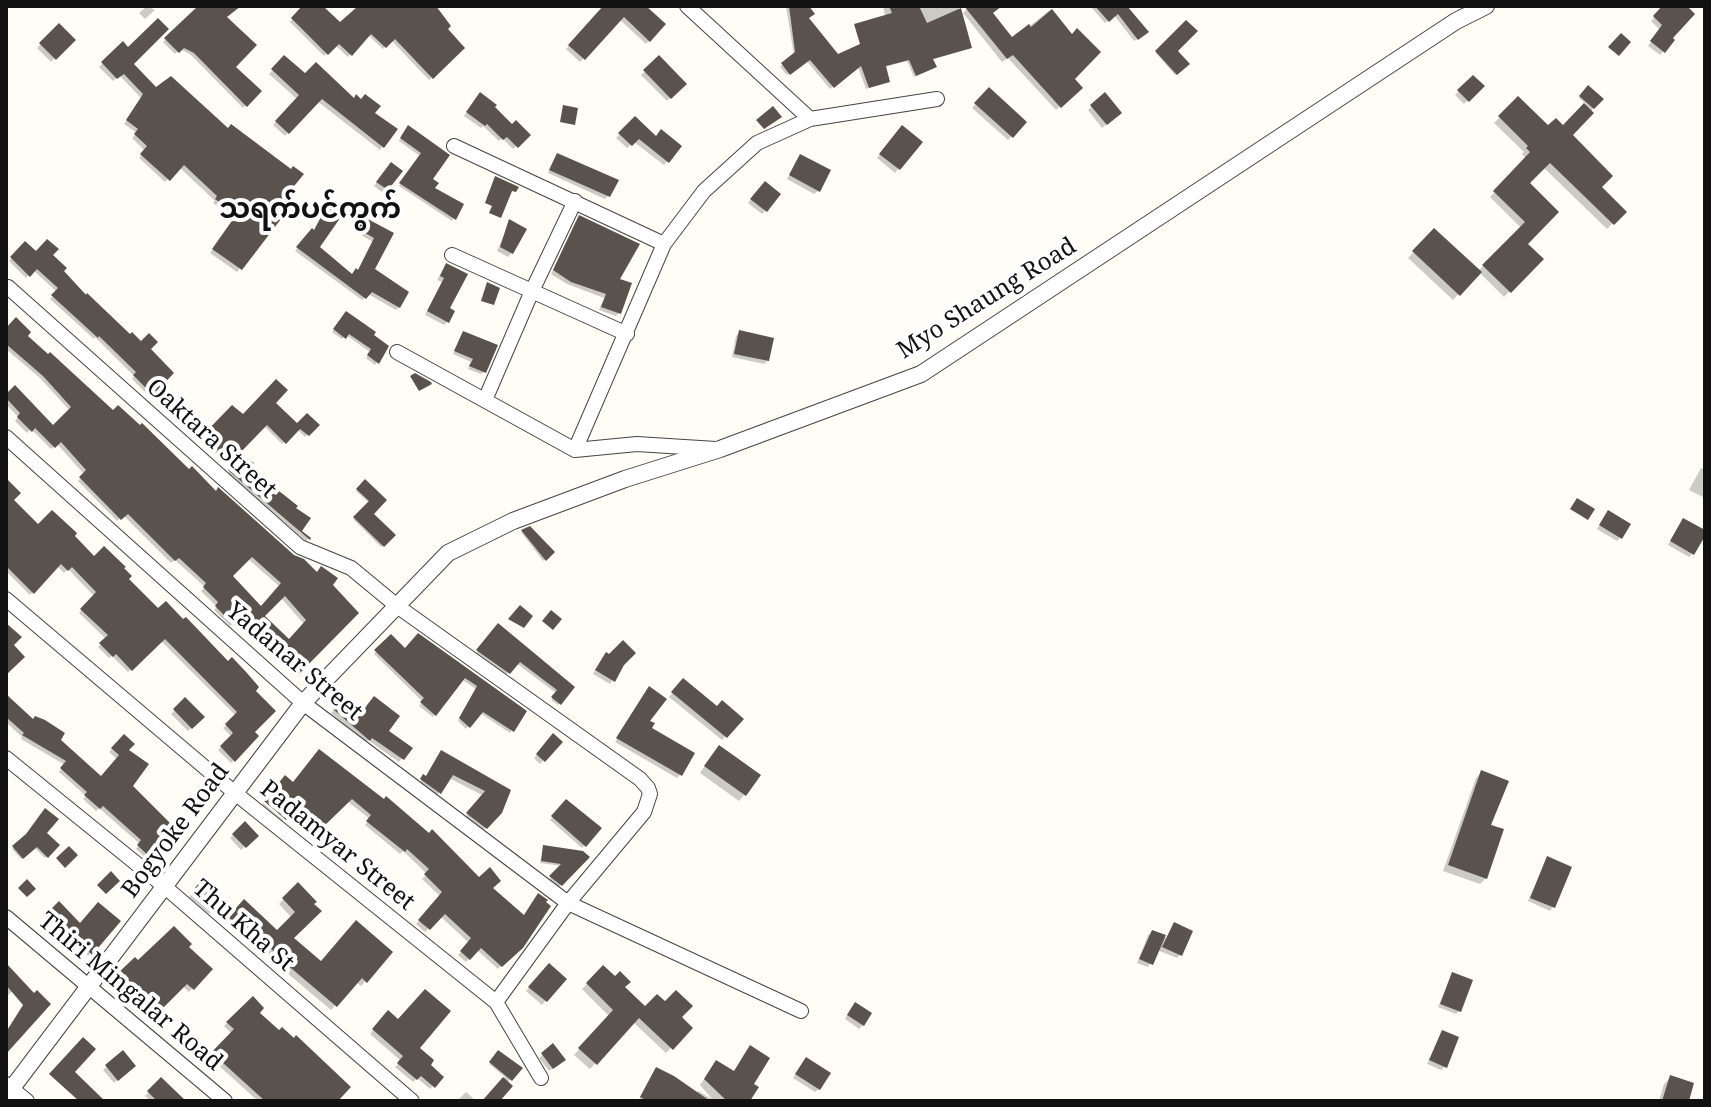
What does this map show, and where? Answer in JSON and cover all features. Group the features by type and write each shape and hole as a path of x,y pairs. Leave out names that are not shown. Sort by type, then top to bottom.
{"street":[{"path":"687,6 810,119"},
{"name":"Myo Shaung Road","path":"397,606 448,553 500,527 625,479 720,449 921,374 1456,21 1486,6"},
{"path":"575,450 664,244 704,191 757,143 810,119 937,99"},
{"path":"454,146 664,244"},
{"path":"485,400 575,201"},
{"path":"452,255 627,334"},
{"name":"Oaktara Street","path":"7,288 300,547 351,568 397,606 640,779 650,794 644,812 568,903"},
{"path":"397,352 575,450 637,444 720,449"},
{"name":"Yadanar Street","path":"6,437 303,703 568,903 801,1011"},
{"name":"Padamyar Street","path":"6,599 235,793 496,1002"},
{"name":"Bogyoke Road","path":"8,1090 303,703 397,606"},
{"name":"Thu Kha St","path":"6,758 164,886 412,1101"},
{"path":"541,1078 496,1002 568,903"},
{"name":"Thiri Mingalar Road","path":"6,917 225,1101"},
{"path":"8,1090 27,1101"}],"building":[{"path":"198,6 241,6 227,17 257,45 236,67 262,91 247,107 194,53 184,48 179,53 164,38"},
{"path":"302,6 323,6 340,22 358,6 436,6 451,26 448,29 465,48 433,79 395,39 386,48 371,34 352,56 339,44 328,55 291,18"},
{"path":"603,6 646,6 666,24 650,42 624,17 585,60 568,45"},
{"path":"789,6 809,6 815,14 809,18 838,54 860,44 854,24 892,13 889,6 919,6 927,23 961,8 972,48 933,59 937,67 916,76 909,60 886,66 890,82 869,88 861,66 834,88 810,60 790,75 781,63 795,52"},
{"path":"964,6 1002,6 993,13 1012,37 1029,24 1031,27 1052,9 1072,34 1077,28 1101,52 1075,79 1083,88 1061,108 1013,55 1007,59"},
{"path":"1095,6 1127,6 1149,32 1138,40 1118,14 1109,22"},
{"path":"1662,6 1687,6 1695,14 1673,38 1675,40 1665,53 1650,41 1662,25 1653,16"},
{"path":"158,18 169,29 134,64 156,87 171,76 228,128 231,124 291,169 293,166 304,174 272,213 281,219 242,270 212,249 236,215 215,199 217,196 184,165 170,181 140,154 147,146 134,134 138,129 126,120 143,94 124,74 117,79 101,62 123,41 128,47"},
{"path":"1186,20 1198,31 1178,51 1190,64 1177,75 1155,51"},
{"path":"59,23 76,40 56,60 39,43"},
{"path":"1621,33 1631,42 1619,56 1608,47"},
{"path":"284,55 305,73 316,62 354,98 356,94 361,99 365,94 381,106 375,113 398,129 384,148 322,99 289,134 275,121 299,95 271,69"},
{"path":"659,55 687,84 671,99 643,70"},
{"path":"1473,75 1485,86 1469,102 1457,90"},
{"path":"1588,85 1604,99 1594,109 1579,96"},
{"path":"989,87 1027,122 1013,138 974,103"},
{"path":"480,92 497,105 495,107 512,124 516,120 531,135 518,148 507,137 503,140 487,124 485,126 466,112"},
{"path":"1105,92 1122,113 1107,125 1090,105"},
{"path":"1518,96 1548,125 1556,118 1563,125 1584,103 1594,113 1573,135 1613,176 1602,187 1627,212 1614,225 1550,163 1530,183 1559,212 1528,244 1544,259 1511,293 1482,265 1525,222 1493,191 1530,152 1526,148 1528,146 1498,116"},
{"path":"563,105 578,108 575,125 560,122"},
{"path":"773,106 782,117 764,129 756,120"},
{"path":"635,116 656,136 661,129 682,146 669,163 639,139 632,146 618,133"},
{"path":"408,125 450,155 433,179 439,183 435,188 464,204 456,220 399,183 421,153 400,138"},
{"path":"902,125 923,142 900,170 879,154"},
{"path":"557,153 619,180 610,197 549,170"},
{"path":"800,154 831,170 820,192 789,175"},
{"path":"391,162 403,171 388,190 376,182"},
{"path":"495,176 519,187 516,192 512,191 501,218 489,213 492,206 485,203"},
{"path":"765,181 781,194 767,212 750,199"},
{"path":"329,202 345,211 320,247 352,274 356,268 358,270 374,238 358,229 364,217 394,233 375,269 409,292 400,308 372,292 366,299 296,247 312,228 314,230"},
{"path":"579,215 640,244 620,279 632,283 621,314 601,307 606,294 571,282 553,270"},
{"path":"509,219 527,229 513,254 500,247"},
{"path":"1434,228 1482,272 1460,296 1412,251"},
{"path":"47,239 59,249 53,255 67,268 64,271 86,295 130,334 132,332 141,341 149,333 158,342 151,349 174,373 153,395 133,375 136,372 51,295 58,288 37,269 30,277 10,257 25,241 36,251"},
{"path":"446,263 468,274 450,308 455,311 449,323 427,311 444,278 440,276"},
{"path":"487,282 500,288 494,305 481,301"},
{"path":"346,311 376,332 374,335 389,346 379,364 367,355 371,349 349,334 346,339 333,329"},
{"path":"16,317 31,332 28,336 113,410 118,405 140,425 142,423 189,469 192,466 216,491 218,487 294,555 304,559 317,572 321,566 338,578 333,585 359,613 298,675 238,622 234,625 215,606 218,602 203,587 206,583 179,558 175,561 128,514 121,520 79,477 86,470 61,442 55,448 35,428 32,432 17,417 20,413 6,398 15,385 53,425 71,407 43,376 6,344 6,328","holes":["252,557 281,583 261,606 233,576","285,596 306,620 289,639 265,616"]},
{"path":"739,330 774,338 769,361 734,354"},
{"path":"463,331 498,345 486,373 469,366 473,359 454,351"},
{"path":"415,373 432,384 419,391 410,376"},
{"path":"276,379 288,390 276,403 297,423 307,413 320,425 309,436 300,429 286,444 267,425 239,454 254,463 249,470 276,495 279,491 311,518 302,531 310,540 228,470 231,465 201,437 232,405 243,414"},
{"path":"6,478 21,493 14,500 38,524 52,510 77,533 75,536 94,556 104,546 126,567 132,576 129,579 158,608 166,601 183,619 186,617 228,661 232,657 259,687 256,691 276,711 255,732 259,736 235,762 220,746 233,733 225,724 237,712 165,639 132,671 116,654 113,657 99,643 108,635 80,609 96,592 72,567 68,571 61,564 34,594 6,566"},
{"path":"365,479 387,500 374,514 396,535 384,547 353,517 369,501 356,489"},
{"path":"1577,498 1595,509 1588,520 1570,509"},
{"path":"1608,510 1631,524 1622,539 1599,525"},
{"path":"1683,518 1705,530 1705,536 1694,555 1670,541"},
{"path":"530,526 555,552 546,561 521,530"},
{"path":"520,605 533,616 524,628 508,619"},
{"path":"551,610 562,619 553,630 542,621"},
{"path":"6,623 22,637 14,645 25,657 6,675"},
{"path":"498,623 575,687 561,705 551,697 557,690 520,662 510,674 476,650"},
{"path":"418,633 527,711 514,732 483,712 470,728 459,718 477,686 465,678 436,716 420,702 424,698 374,650 391,634 405,648"},
{"path":"623,640 636,653 624,665 615,682 595,670 606,652 609,654"},
{"path":"683,678 717,706 722,700 744,719 727,738 671,692"},
{"path":"649,686 667,699 650,721 655,723 652,728 695,753 682,776 616,738"},
{"path":"6,694 33,719 35,716 45,720 65,733 61,740 101,776 119,755 111,748 124,734 135,744 129,750 149,764 133,786 177,830 151,858 137,845 141,840 103,806 100,809 84,795 87,792 60,768 66,761 22,735 24,733 6,717"},
{"path":"374,696 400,716 389,731 413,748 404,760 372,738 370,741 333,709 344,697 361,713"},
{"path":"185,697 205,717 192,729 173,709"},
{"path":"553,733 563,742 545,762 536,754"},
{"path":"719,745 761,775 746,796 704,766"},
{"path":"319,749 384,799 386,796 429,833 432,829 479,877 490,867 501,881 493,888 524,915 538,893 548,900 546,902 551,906 523,948 502,967 481,948 470,960 460,951 471,938 445,914 430,930 418,920 442,892 424,874 429,869 407,849 405,852 366,821 371,815 352,799 321,829 298,806 286,820 264,801 285,775 293,782"},
{"path":"441,750 511,790 502,813 487,829 466,813 485,791 453,775 441,794 420,779 423,774 426,776"},
{"path":"1481,770 1509,781 1491,825 1504,829 1487,879 1448,865"},
{"path":"566,799 602,828 586,847 551,816"},
{"path":"45,808 59,819 47,833 60,845 48,858 37,847 23,859 12,846 26,834"},
{"path":"245,821 259,836 246,848 232,834"},
{"path":"543,845 583,851 590,857 562,886 549,876 561,864 541,861"},
{"path":"69,846 78,855 65,868 56,858"},
{"path":"1547,856 1572,867 1555,908 1530,898"},
{"path":"111,871 120,881 106,894 97,885"},
{"path":"27,879 36,889 27,897 18,888"},
{"path":"202,880 225,900 214,912 191,892"},
{"path":"298,882 322,911 294,938 321,961 356,920 393,952 367,983 362,978 337,1007 285,963 251,928 245,933 228,917 244,899 277,930 295,912 282,898"},
{"path":"59,901 80,923 98,902 121,921 92,955 49,911"},
{"path":"1174,922 1193,931 1182,956 1162,947"},
{"path":"174,926 192,944 189,947 213,969 194,990 187,984 160,1011 118,973 135,957 138,960"},
{"path":"1152,930 1166,935 1153,965 1139,959"},
{"path":"6,963 34,993 37,990 51,1004 6,1054 6,1032 23,1005 6,985"},
{"path":"549,963 567,979 547,1002 528,987"},
{"path":"603,965 615,976 620,971 631,982 625,987 645,1006 657,994 665,1001 676,990 693,1006 682,1017 693,1028 673,1050 639,1018 597,1065 578,1048 613,1010 586,983"},
{"path":"1452,972 1473,980 1461,1012 1440,1004"},
{"path":"425,989 451,1011 420,1048 434,1060 431,1065 444,1077 435,1088 421,1076 417,1080 397,1063 403,1056 372,1029 388,1010 398,1019"},
{"path":"253,996 264,1008 260,1013 279,1030 282,1027 294,1038 296,1035 351,1087 338,1101 265,1101 222,1062 216,1069 205,1059 234,1029 226,1022"},
{"path":"855,1002 872,1013 864,1026 847,1015"},
{"path":"1442,1030 1459,1037 1447,1068 1429,1060"},
{"path":"83,1037 96,1049 75,1072 105,1101 79,1101 49,1074"},
{"path":"553,1043 566,1060 553,1069 541,1053"},
{"path":"750,1045 770,1058 754,1084 759,1087 750,1101 727,1101 704,1079 716,1060 734,1071"},
{"path":"123,1050 136,1066 118,1081 105,1065"},
{"path":"498,1050 523,1068 512,1081 489,1062"},
{"path":"806,1057 831,1073 820,1090 795,1074"},
{"path":"656,1067 710,1101 648,1101 640,1097"},
{"path":"1670,1075 1694,1083 1689,1101 1662,1101"},
{"path":"161,1077 186,1101 157,1101 147,1091"},
{"path":"503,1077 513,1086 500,1101 482,1101"}],"district":[{"name":"သရက်ပင်ကွက်","path":"310,210"}]}
